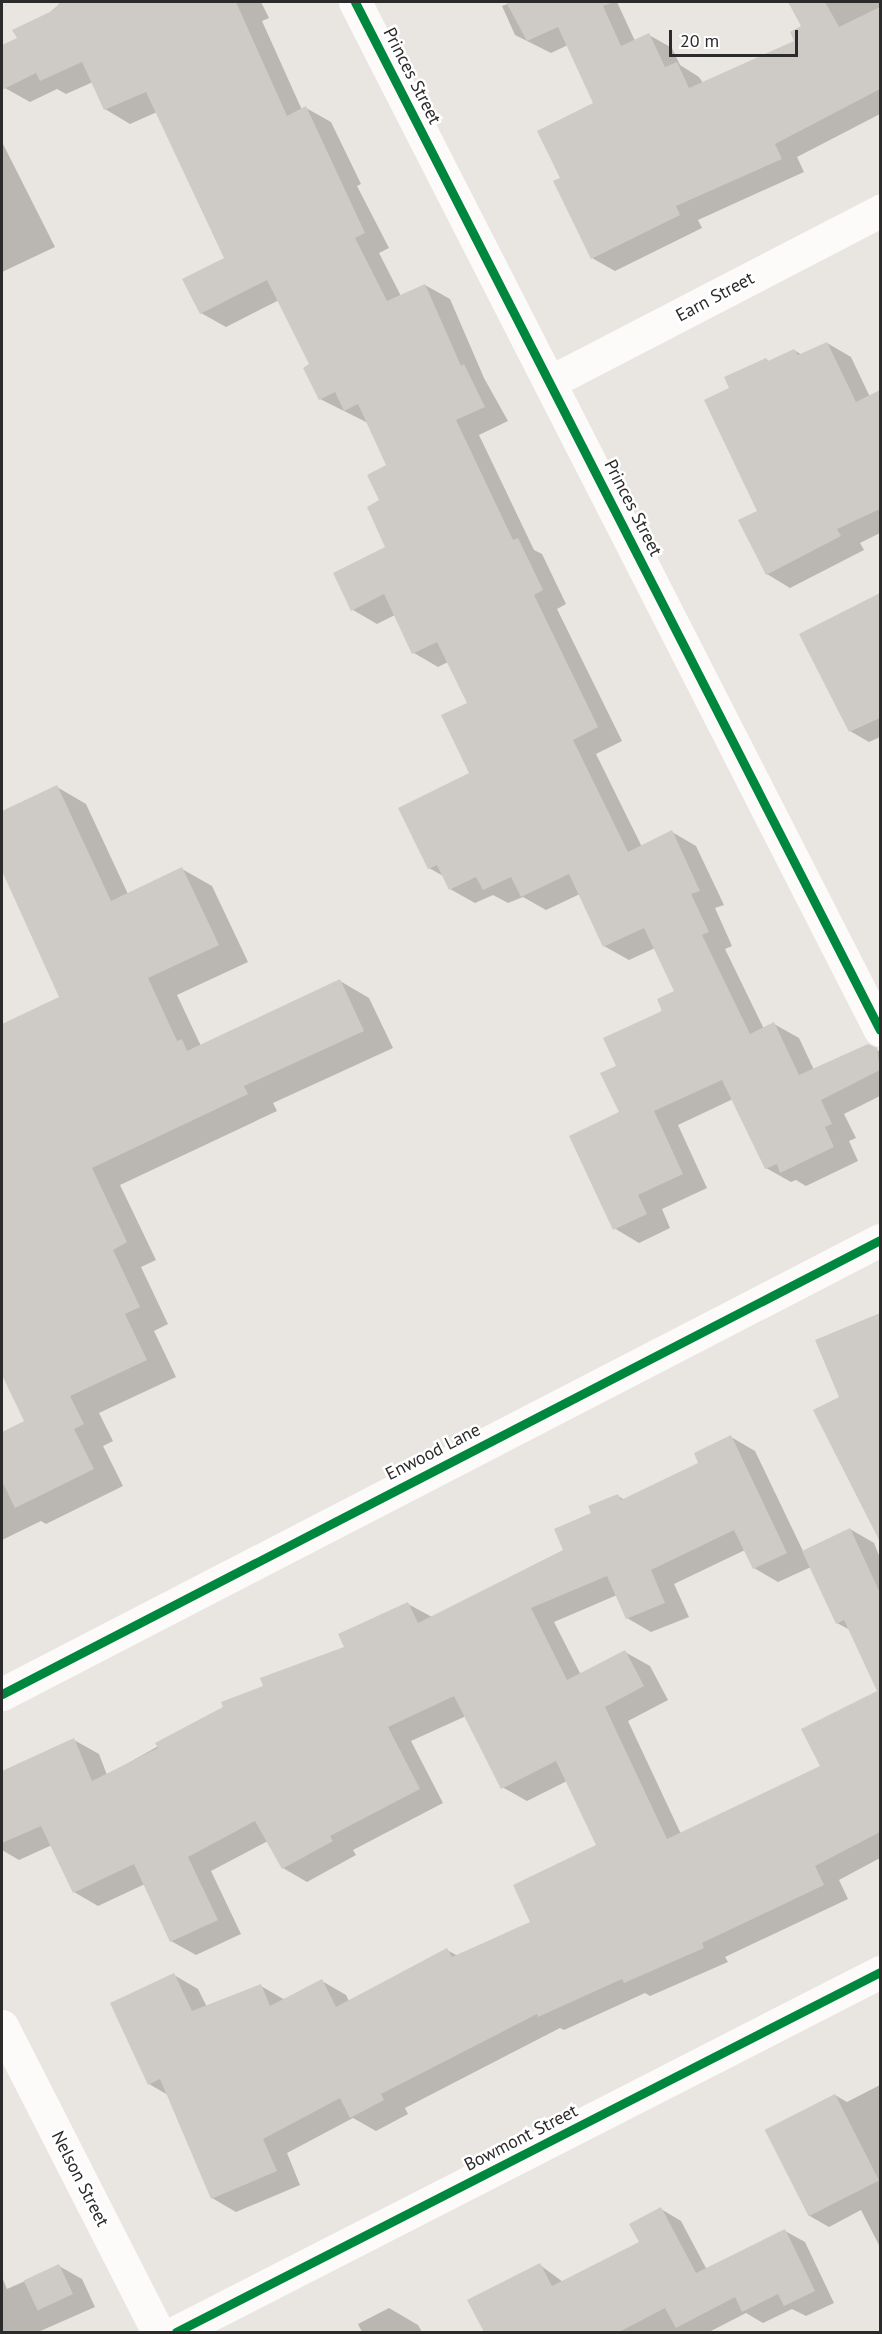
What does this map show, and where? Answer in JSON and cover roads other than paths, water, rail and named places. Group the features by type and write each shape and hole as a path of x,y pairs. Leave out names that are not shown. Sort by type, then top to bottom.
{"street":[{"name":"Princes Street","path":"355,2 880,1030"},
{"name":"Earn Street","path":"550,382 880,211"},
{"name":"Enwood Lane","path":"2,1694 880,1240"},
{"name":"Bowmont Street","path":"176,2332 880,1972"},
{"name":"Nelson Street","path":"2,2026 158,2332"}]}
